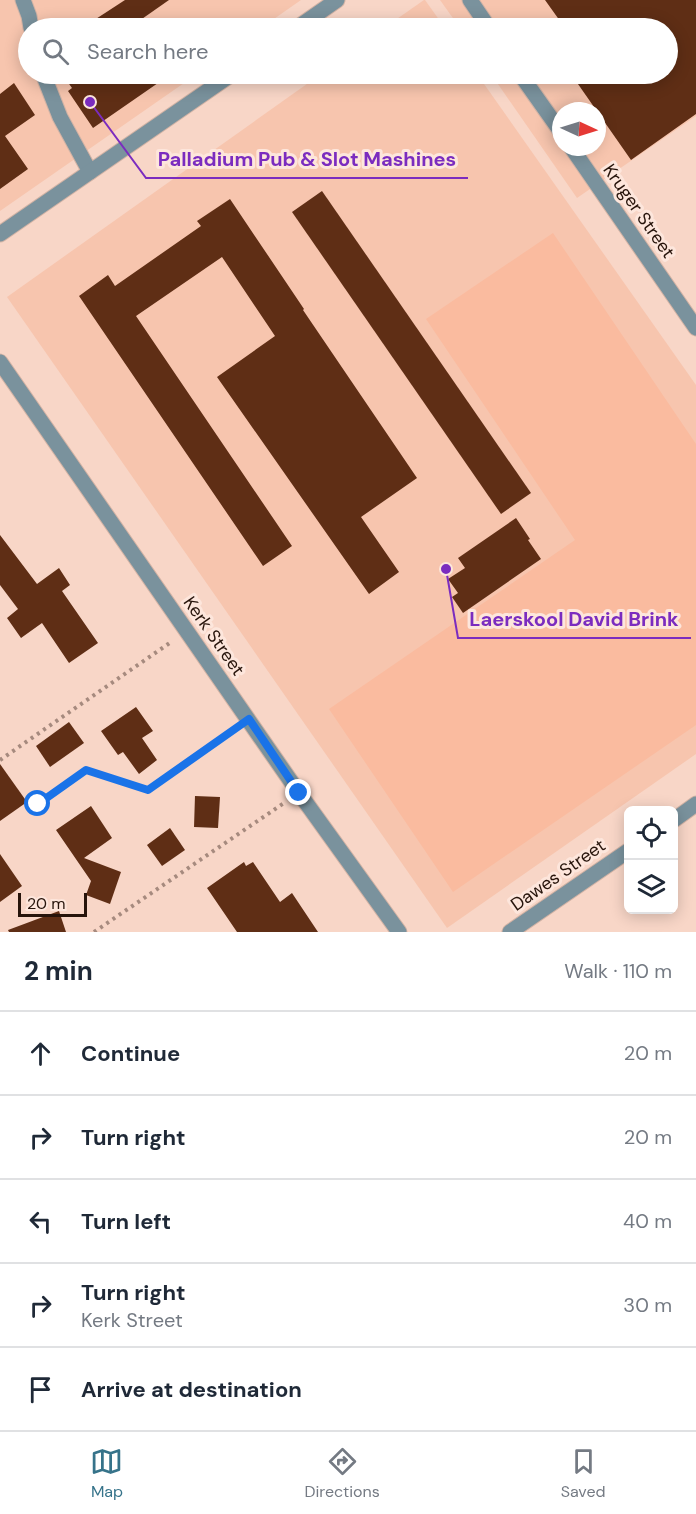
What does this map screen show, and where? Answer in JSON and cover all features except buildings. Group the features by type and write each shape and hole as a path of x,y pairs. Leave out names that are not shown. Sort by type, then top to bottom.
{"street":[{"path":"23,0 29,18"},
{"path":"311,18 337,0"},
{"path":"470,0 482,18"},
{"path":"47,84 60,117 90,172"},
{"path":"0,234 218,84"},
{"path":"527,84 552,119"},
{"name":"Kruger Street","path":"577,156 696,328"},
{"name":"Kerk Street","path":"0,362 299,793 399,932"},
{"path":"678,817 696,804"},
{"name":"Dawes Street","path":"510,932 624,854"}],"path":[{"path":"0,760 187,631"},
{"path":"38,804 86,770 148,790 249,719"},
{"path":"94,932 299,793"}],"shaded area":[{"path":"0,0 301,0 275,18 18,18 18,84 183,84 0,211"},
{"path":"425,0 438,18 398,18"},
{"path":"440,0 696,0 696,116 577,198 498,84 678,84 678,18 453,18"},
{"path":"307,84 484,84 696,385 696,754 447,928 7,297"},
{"path":"553,233 696,444 696,725 453,892 329,709 575,540 426,319"}],"place":[{"name":"Palladium Pub & Slot Mashines","path":"90,102"},
{"name":"Laerskool David Brink","path":"446,569"}],"route":[{"path":"38,804 86,770 148,790 249,719 299,793"}]}
